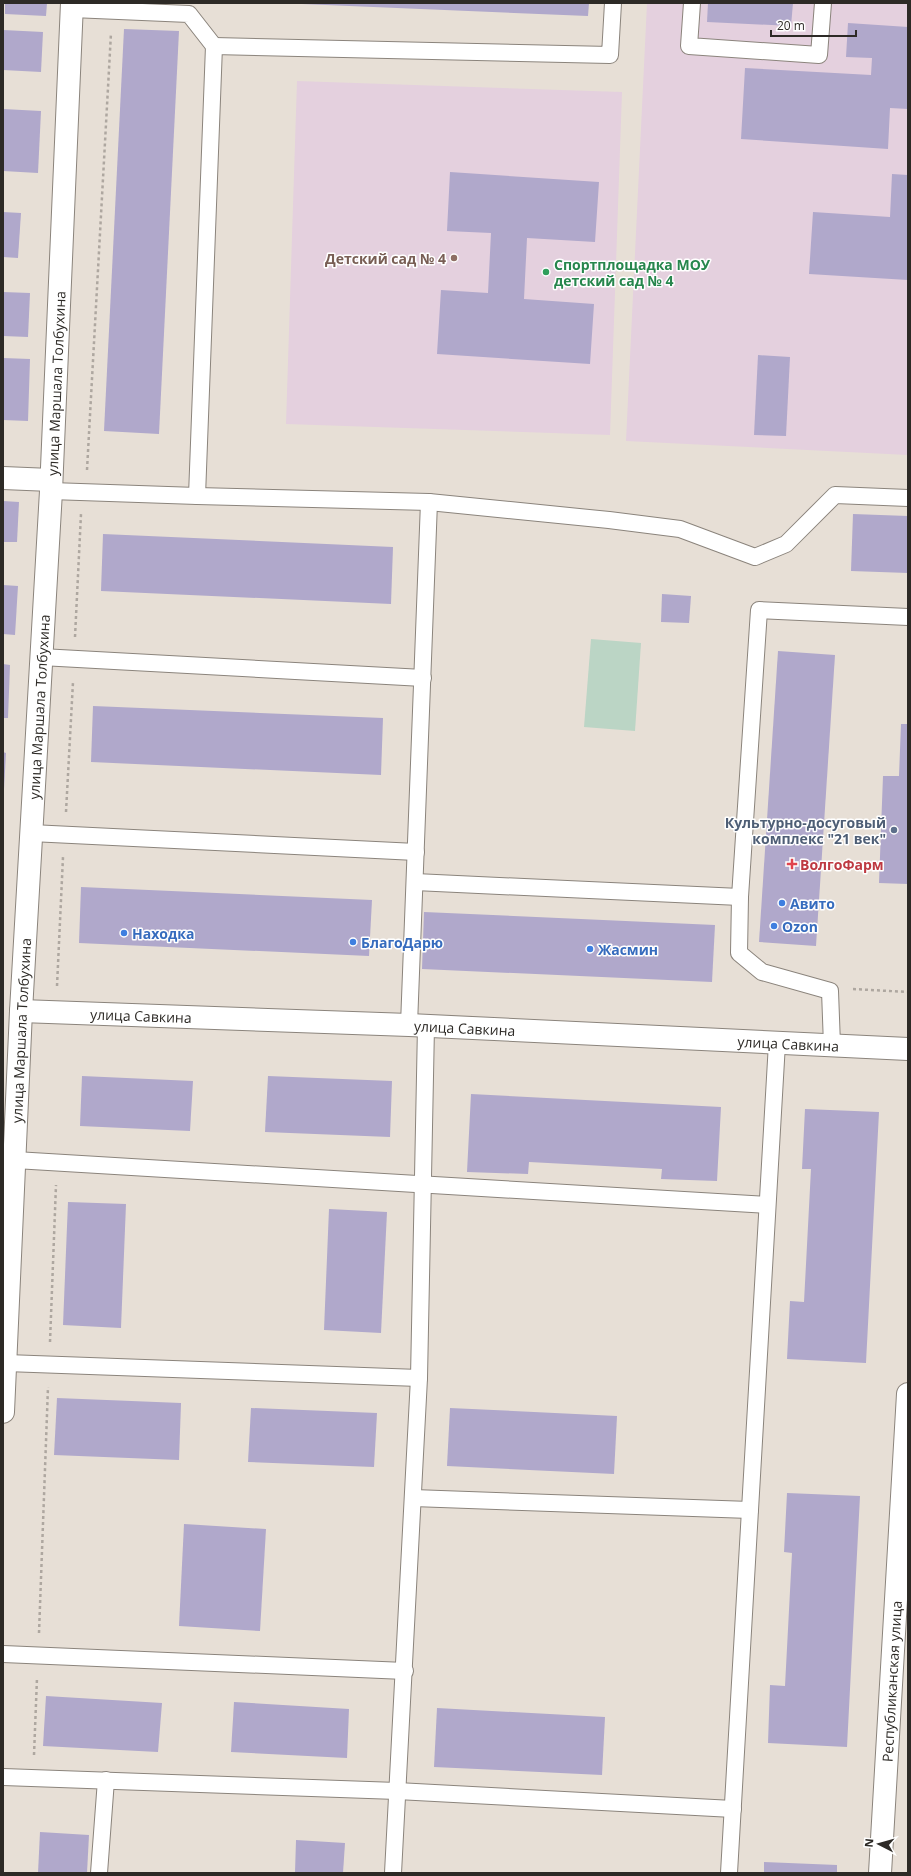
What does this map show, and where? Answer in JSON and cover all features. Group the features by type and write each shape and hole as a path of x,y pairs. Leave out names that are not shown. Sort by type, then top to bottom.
{"street":[{"name":"улица Маршала Толбухина","path":"3,1412 6,1363 12,1034 21,1011 51,485 72,6"},
{"path":"3,478 51,485"},
{"name":"улица Савкина","path":"21,1011 417,1025 908,1049"},
{"name":"Республиканская улица","path":"880,1873 902,1584 908,1407"}],"lane":[{"path":"214,46 610,55 613,3"},
{"path":"692,3 689,46 819,55 822,3"},
{"path":"72,6 189,14 214,46 197,496"},
{"path":"51,485 197,496 429,502 609,520 680,529 755,557 786,544 835,495 908,498"},
{"path":"393,1873 405,1671 419,1378 421,1183 414,882 429,502"},
{"path":"832,1045 830,991 762,972 739,952 740,897 759,610 908,617"},
{"path":"41,657 423,678"},
{"path":"31,832 416,852"},
{"path":"414,882 740,897"},
{"path":"729,1873 777,1043"},
{"path":"11,1149 57,1162 768,1205"},
{"path":"6,1363 419,1378"},
{"path":"414,1498 750,1510"},
{"path":"3,1654 405,1671"},
{"path":"3,1777 397,1791 732,1809"},
{"path":"99,1873 106,1780"}],"path":[{"path":"830,991 852,989 908,992"},
{"path":"33,1778 57,1162"}],"shaded area":[{"path":"647,3 908,3 908,455 626,441"},
{"name":"Детский сад № 4","path":"297,81 622,92 610,435 286,424"}],"green space":[{"path":"591,639 641,643 635,731 584,727"}],"building":[{"path":"5,3 47,3 46,16 5,14"},
{"path":"278,3 589,3 588,16"},
{"path":"708,3 793,3 791,26 707,22"},
{"path":"848,23 908,27 908,109 890,108 888,149 741,139 745,68 871,75 872,58 846,57"},
{"path":"124,29 179,31 159,434 104,431"},
{"path":"3,30 43,32 41,72 3,70"},
{"path":"3,109 41,111 38,173 3,171"},
{"name":"Детский сад № 4","path":"450,172 599,182 595,242 527,238 524,299 594,304 590,364 437,354 441,290 488,293 491,233 447,231"},
{"path":"892,174 908,175 908,280 809,274 813,212 890,217"},
{"path":"3,212 21,213 18,258 3,257"},
{"path":"3,292 30,293 28,337 3,336"},
{"path":"758,355 790,357 786,436 754,435"},
{"path":"3,358 30,359 28,421 3,420"},
{"path":"3,501 19,502 17,542 3,542"},
{"path":"853,514 908,516 908,573 851,571"},
{"path":"103,534 393,547 391,604 101,591"},
{"path":"3,585 18,586 15,635 3,634"},
{"path":"662,594 691,596 689,623 661,622"},
{"path":"778,651 835,655 816,946 759,942"},
{"path":"3,664 10,665 8,718 3,718"},
{"path":"93,706 383,718 381,775 91,762"},
{"name":"Культурно-досуговый комплекс \"21 век\"","path":"901,724 908,724 908,884 879,883 883,776 899,776"},
{"path":"3,752 6,753 4,789 3,789"},
{"path":"81,887 372,900 369,956 79,943"},
{"path":"424,912 715,925 712,982 422,969"},
{"path":"82,1076 193,1081 190,1131 80,1126"},
{"path":"268,1076 392,1081 390,1137 265,1132"},
{"path":"471,1094 721,1107 717,1181 661,1179 662,1169 529,1162 528,1174 467,1172"},
{"path":"805,1109 879,1112 866,1363 787,1359 790,1301 804,1302 811,1169 802,1169"},
{"path":"68,1202 126,1204 121,1328 63,1325"},
{"path":"329,1209 387,1212 381,1333 324,1330"},
{"path":"57,1398 181,1403 179,1460 54,1455"},
{"path":"251,1408 377,1413 374,1467 248,1462"},
{"path":"450,1408 617,1416 614,1474 447,1466"},
{"path":"787,1493 860,1496 847,1747 768,1743 770,1685 785,1686 792,1553 784,1552"},
{"path":"184,1524 266,1529 260,1631 179,1626"},
{"path":"46,1696 162,1703 158,1752 43,1746"},
{"path":"234,1702 349,1709 347,1758 231,1752"},
{"path":"437,1708 605,1717 602,1775 434,1767"},
{"path":"40,1832 89,1835 87,1873 38,1873"},
{"path":"296,1840 345,1843 343,1873 295,1873"},
{"path":"764,1862 837,1865 837,1873 764,1873"}],"place":[{"name":"Детский сад № 4","path":"454,258"},
{"name":"Спортплощадка МОУ детский сад № 4","path":"546,272"},
{"name":"Культурно-досуговый комплекс \"21 век\"","path":"894,830"},
{"name":"ВолгоФарм","path":"792,864"},
{"name":"Авито","path":"782,903"},
{"name":"Ozon","path":"774,926"},
{"name":"Находка","path":"124,933"},
{"name":"БлагоДарю","path":"353,942"},
{"name":"Жасмин","path":"590,949"}]}
